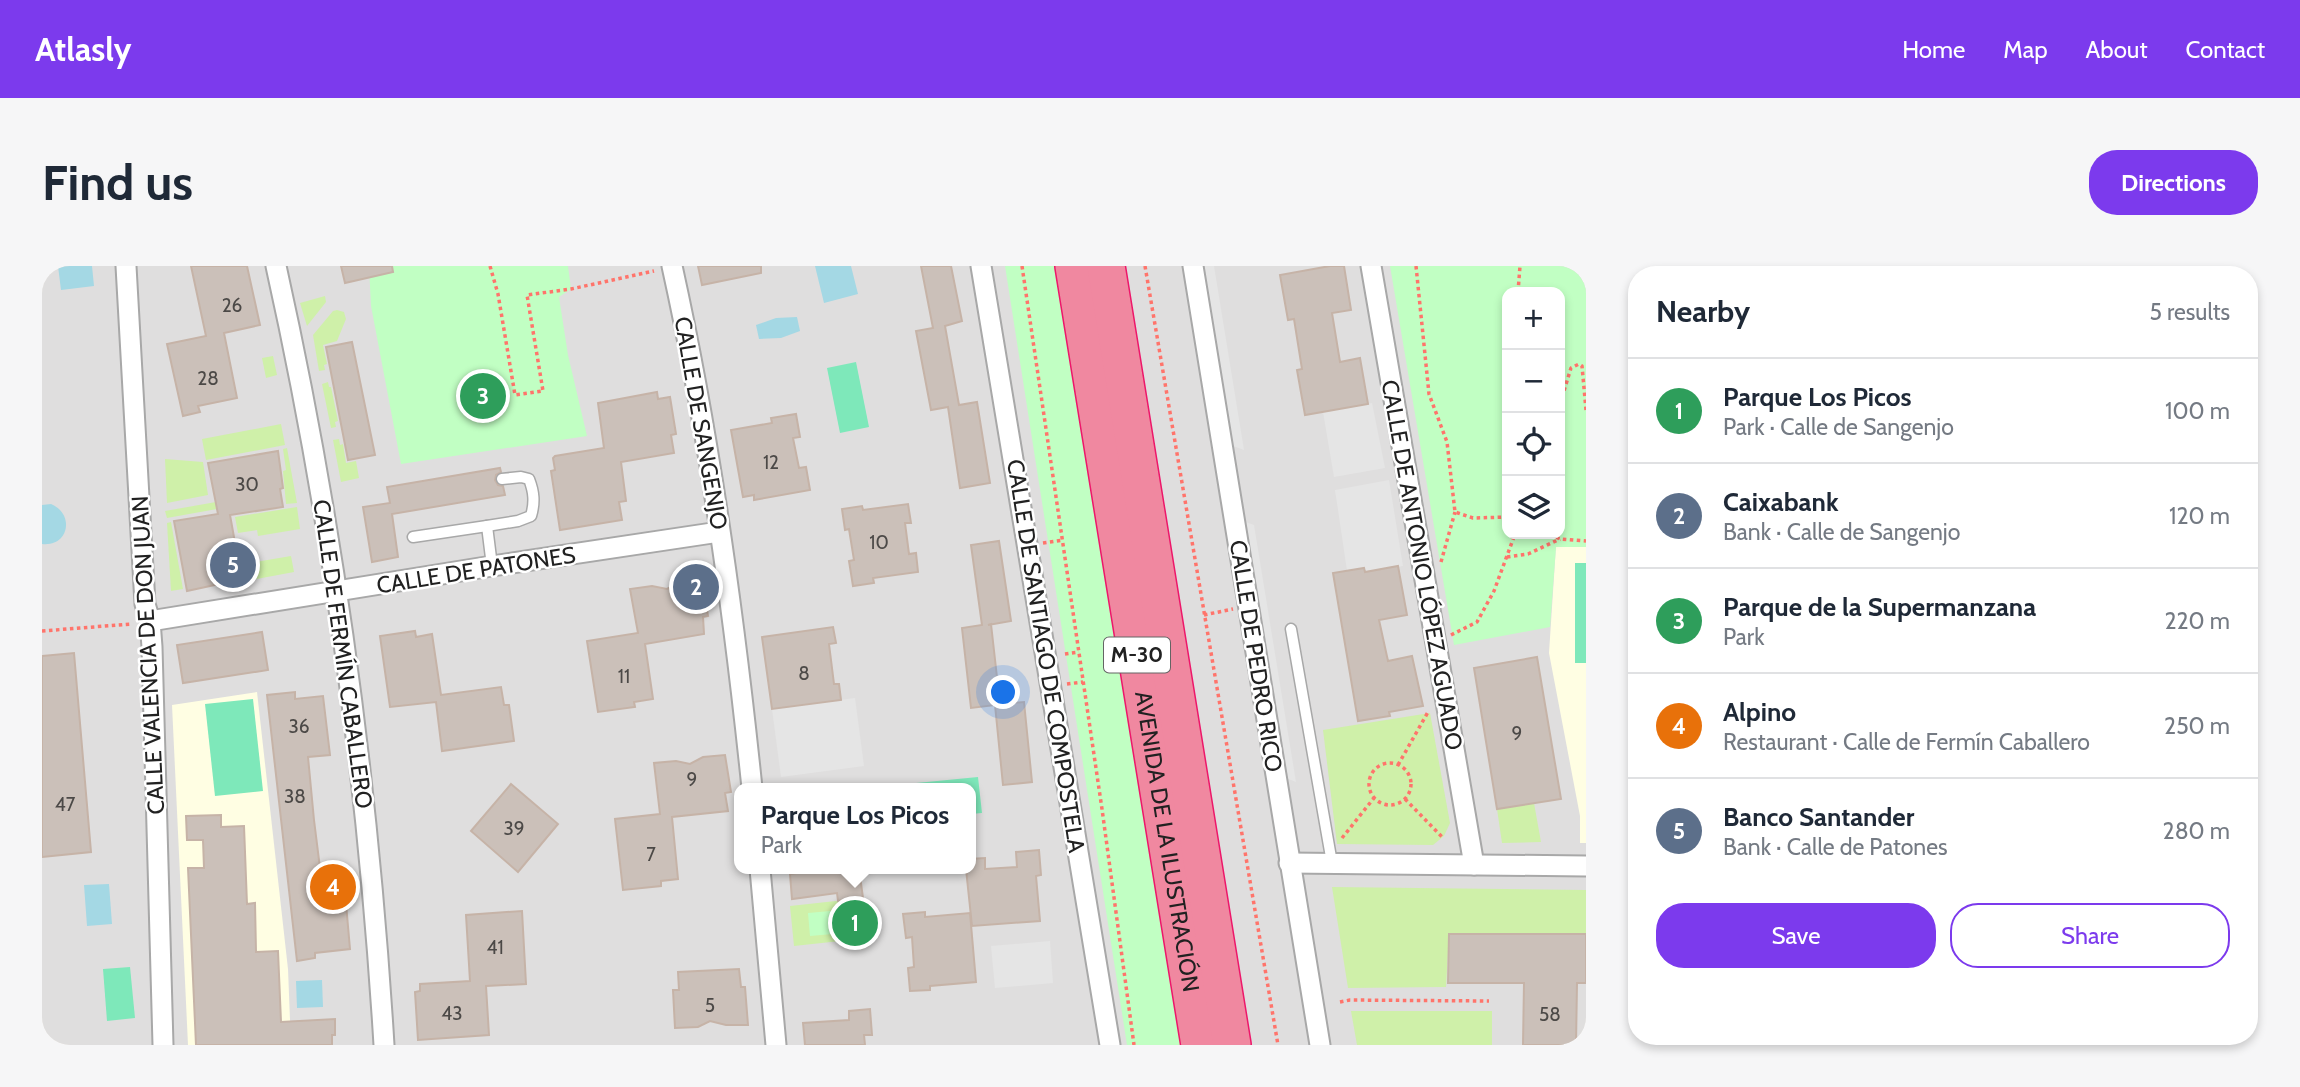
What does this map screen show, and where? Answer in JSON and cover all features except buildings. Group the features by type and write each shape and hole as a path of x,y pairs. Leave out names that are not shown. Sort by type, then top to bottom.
{"highway":[{"name":"AVENIDA DE LA ILUSTRACIÓN","path":"1074,266 1200,1045"},
{"name":"AVENIDA DE LA ILUSTRACIÓN","path":"1106,266 1232,1045"}],"street":[{"name":"CALLE VALENCIA DE DON JUAN","path":"127,266 145,604 150,621 163,1045"},
{"name":"CALLE DE FERMÍN CABALLERO","path":"276,266 336,593 367,821 384,1045"},
{"name":"CALLE DE SANTIAGO DE COMPOSTELA","path":"981,266 1110,1045"},
{"name":"CALLE DE PEDRO RICO","path":"1193,266 1320,1045"},
{"name":"CALLE DE ANTONIO LÓPEZ AGUADO","path":"1371,266 1474,865"},
{"name":"CALLE DE SANGENJO","path":"673,267 686,327 719,533 751,783"},
{"name":"CALLE DE PATONES","path":"150,621 719,533"},
{"path":"1289,863 1586,866"},
{"path":"760,874 776,1045"}],"lane":[{"path":"413,537 518,521 531,516 534,492 529,479 502,479"},
{"path":"486,526 492,566"},
{"path":"1291,629 1332,863"}],"path":[{"path":"490,266 498,294 515,396 542,391 527,295 571,289 673,267"},
{"path":"1023,266 1134,1045"},
{"path":"1145,266 1278,1045"},
{"path":"1416,266 1429,394 1447,442 1455,512 1438,574"},
{"path":"1518,287 1520,266"},
{"path":"1565,388 1571,368 1579,364 1582,366 1586,410"},
{"path":"1455,512 1473,517 1502,517"},
{"path":"1449,636 1477,622 1494,592 1513,539"},
{"path":"1507,557 1528,554 1560,539 1586,541"},
{"path":"1041,543 1062,540"},
{"path":"1204,615 1234,609"},
{"path":"42,631 150,621"},
{"path":"1059,654 1079,652"},
{"path":"1065,685 1083,682"},
{"path":"1398,765 1431,707"},
{"path":"1081,747 1093,745"},
{"path":"1381,765 1398,765 1404,769 1411,782 1410,790 1405,799 1393,805 1384,805 1374,798 1368,785 1370,776 1374,769 1381,765"},
{"path":"1338,842 1374,798"},
{"path":"1405,799 1444,839"},
{"path":"1091,810 1102,809"},
{"path":"1340,1002 1489,1000"}],"shaded area":[{"path":"42,266 1586,266 1586,1045 42,1045"},
{"path":"1199,266 1214,266 1244,450 1228,444"},
{"path":"1372,403 1385,468 1334,477 1323,412"},
{"path":"1389,480 1403,566 1365,572 1364,568 1347,571 1335,490"},
{"path":"1240,520 1254,525 1296,782 1281,776"},
{"path":"1556,546 1586,547 1586,843 1580,843 1580,816 1549,653"},
{"path":"257,692 288,969 291,1045 188,1045 172,705"},
{"path":"855,698 864,766 781,777 772,709"},
{"path":"1050,941 1053,983 995,988 991,946"}],"green space":[{"path":"369,266 568,266 571,289 559,297 568,355 587,436 401,464 371,306"},
{"path":"1005,266 1057,266 1186,1045 1127,1045"},
{"path":"1390,266 1586,266 1586,547 1556,547 1550,627 1454,645"},
{"path":"325,296 326,302 307,326 300,303"},
{"path":"333,311 344,312 346,319 337,341 323,345 327,364 324,365 325,370 319,371 313,335"},
{"path":"273,356 277,375 266,378 262,358"},
{"path":"856,362 869,427 840,433 827,368"},
{"path":"328,382 338,421 335,422 336,427 331,428 322,384"},
{"path":"281,424 285,445 206,460 202,439"},
{"path":"339,439 340,445 343,444 346,463 356,461 359,478 341,482 333,440"},
{"path":"287,448 297,503 286,504 283,449"},
{"path":"165,459 203,462 208,495 167,503"},
{"path":"216,502 217,509 167,518 165,511"},
{"path":"297,507 300,529 258,536 257,530 238,533 235,517"},
{"path":"171,522 183,589 171,591 167,523"},
{"path":"291,556 294,572 246,581 243,564"},
{"path":"1575,563 1586,563 1586,663 1575,663"},
{"path":"253,699 263,791 215,796 205,704"},
{"path":"1430,713 1450,823 1444,836 1433,845 1337,844 1323,730"},
{"path":"978,777 982,813 976,814 976,783 916,783"},
{"path":"1534,803 1541,842 1502,843 1497,809"},
{"path":"1332,887 1586,890 1586,934 1449,934 1446,987 1348,988"},
{"path":"863,898 868,938 794,946 790,906"},
{"path":"842,910 844,933 810,936 808,913"},
{"path":"130,967 135,1018 107,1021 103,969"},
{"path":"1351,1011 1492,1011 1492,1045 1357,1045"}],"water":[{"path":"58,266 92,266 94,286 61,290"},
{"path":"815,266 851,266 858,294 824,303"},
{"path":"797,317 800,331 781,338 759,339 756,325 776,318"},
{"path":"51,504 64,515 66,529 58,540 51,544 42,544 42,505"},
{"path":"109,884 112,924 87,926 84,885"},
{"path":"322,980 323,1007 297,1008 296,981"}],"place":[{"name":"Parque de la Supermanzana","path":"483,396"},
{"name":"Banco Santander","path":"233,565"},
{"name":"Caixabank","path":"696,587"},
{"name":"Alpino","path":"333,887"},
{"name":"Parque Los Picos","path":"855,923"}]}
